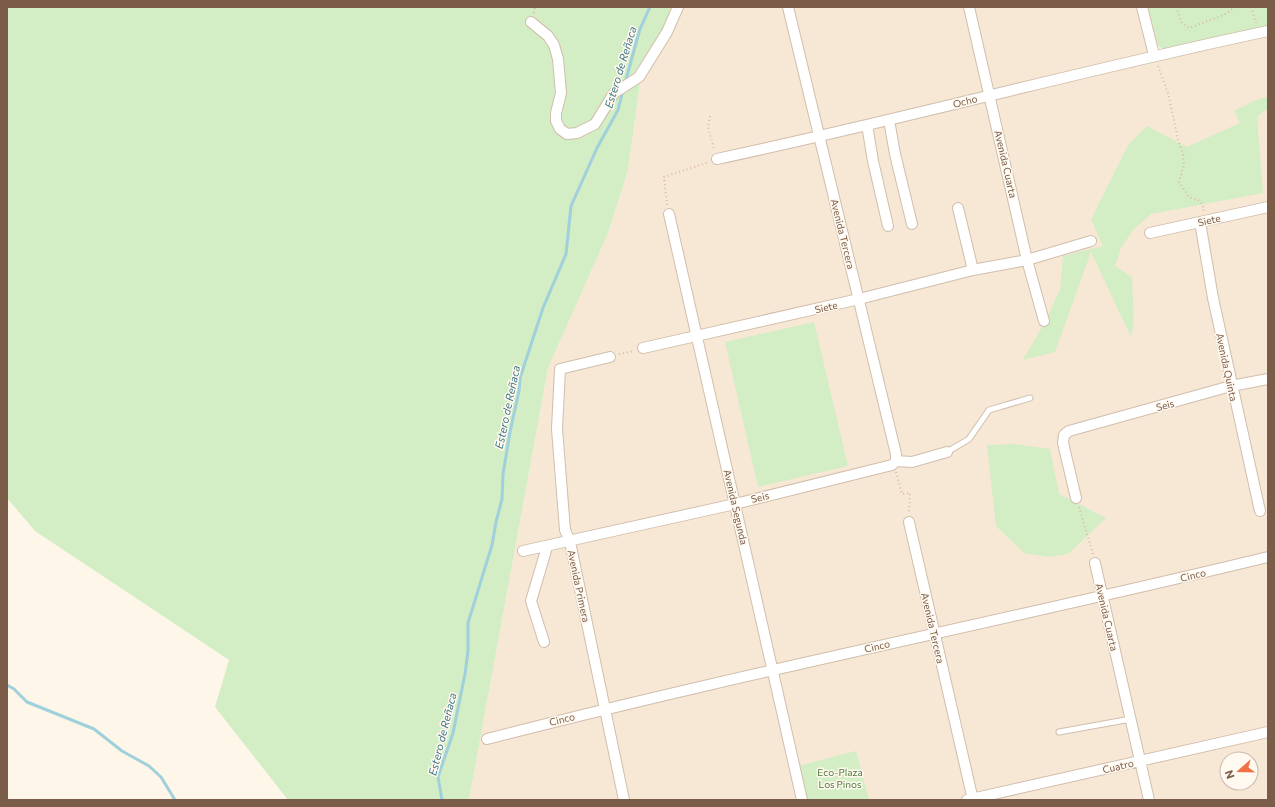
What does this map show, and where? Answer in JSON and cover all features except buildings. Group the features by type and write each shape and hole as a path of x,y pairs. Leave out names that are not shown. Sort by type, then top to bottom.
{"street":[{"path":"531,22 548,36 554,45 558,59 561,93 556,113 556,121 560,129 567,134 577,133 595,124 614,93 639,77 667,32 678,7"},
{"name":"Avenida Tercera","path":"788,7 896,454 895,463"},
{"name":"Avenida Cuarta","path":"969,7 1027,260 1044,321"},
{"path":"1142,7 1154,55"},
{"name":"Ocho","path":"717,159 819,137 1154,55 1263,32"},
{"path":"889,120 894,154 912,224"},
{"path":"867,125 873,161 888,226"},
{"name":"Siete","path":"1150,233 1268,207"},
{"path":"958,208 973,270"},
{"name":"Avenida Segunda","path":"668,214 802,800"},
{"name":"Avenida Quinta","path":"1200,222 1212,298 1260,511"},
{"name":"Siete","path":"643,348 859,299 973,270 1027,260 1091,241"},
{"name":"Avenida Primera","path":"610,357 560,369 557,429 565,530 570,542 624,800"},
{"name":"Seis","path":"1076,498 1063,443 1064,435 1068,431 1231,386 1268,379"},
{"name":"Seis","path":"523,552 735,504 895,463 912,462 947,452"},
{"name":"Avenida Tercera","path":"909,522 971,800"},
{"path":"544,642 531,601 548,547"},
{"name":"Cinco","path":"487,739 605,708 934,633 1103,597 1268,557"},
{"name":"Avenida Cuarta","path":"1095,563 1149,800"},
{"name":"Cuatro","path":"971,800 1268,732"}],"lane":[{"path":"947,452 969,439 989,410 1030,398"},
{"path":"1058,732 1131,719"}],"path":[{"path":"1176,7 1182,23 1189,28 1224,15 1235,7"},
{"path":"1251,7 1263,32"},
{"path":"1154,55 1168,93 1178,139 1184,155 1184,164 1179,182 1189,197 1200,201 1202,204 1204,208 1200,222"},
{"path":"668,214 664,177 717,159 708,126 710,116"},
{"path":"610,357 643,348"},
{"path":"895,463 902,494 910,493 909,522"},
{"path":"1076,498 1095,563"}],"shaded area":[{"path":"671,7 1136,7 1150,62 1268,37 1268,800 469,800 548,368 608,233 628,170 641,76"}],"green space":[{"path":"7,7 671,7 657,45 641,76 628,170 608,233 548,368 469,800 288,800 215,707 229,660 35,531 7,498"},
{"path":"1148,7 1268,7 1268,27 1165,50 1158,46"},
{"path":"1268,97 1268,108 1257,117 1263,193 1151,214 1133,230 1121,248 1115,266 1132,277 1134,323 1131,337 1091,252 1055,352 1023,360 1045,322 1060,290 1063,256 1103,246 1091,219 1128,145 1147,126 1187,147 1240,123 1234,111 1256,100"},
{"path":"814,322 848,466 758,487 725,342"},
{"path":"1015,444 1050,449 1059,494 1106,518 1068,554 1049,557 1024,553 996,526 987,445"},
{"name":"Eco-Plaza Los Pinos","path":"856,751 869,800 805,800 798,766"}],"waterway":[{"name":"Estero de Reñaca","path":"625,83 640,29 650,7"},
{"name":"Estero de Reñaca","path":"442,800 438,777 453,733 465,674 468,651 468,623 492,545 502,499 503,474 519,391 520,378 543,308 566,254 571,206 597,148 618,110 623,90"},
{"path":"7,685 14,689 27,702 94,729 122,751 149,766 161,777 175,800"}]}
